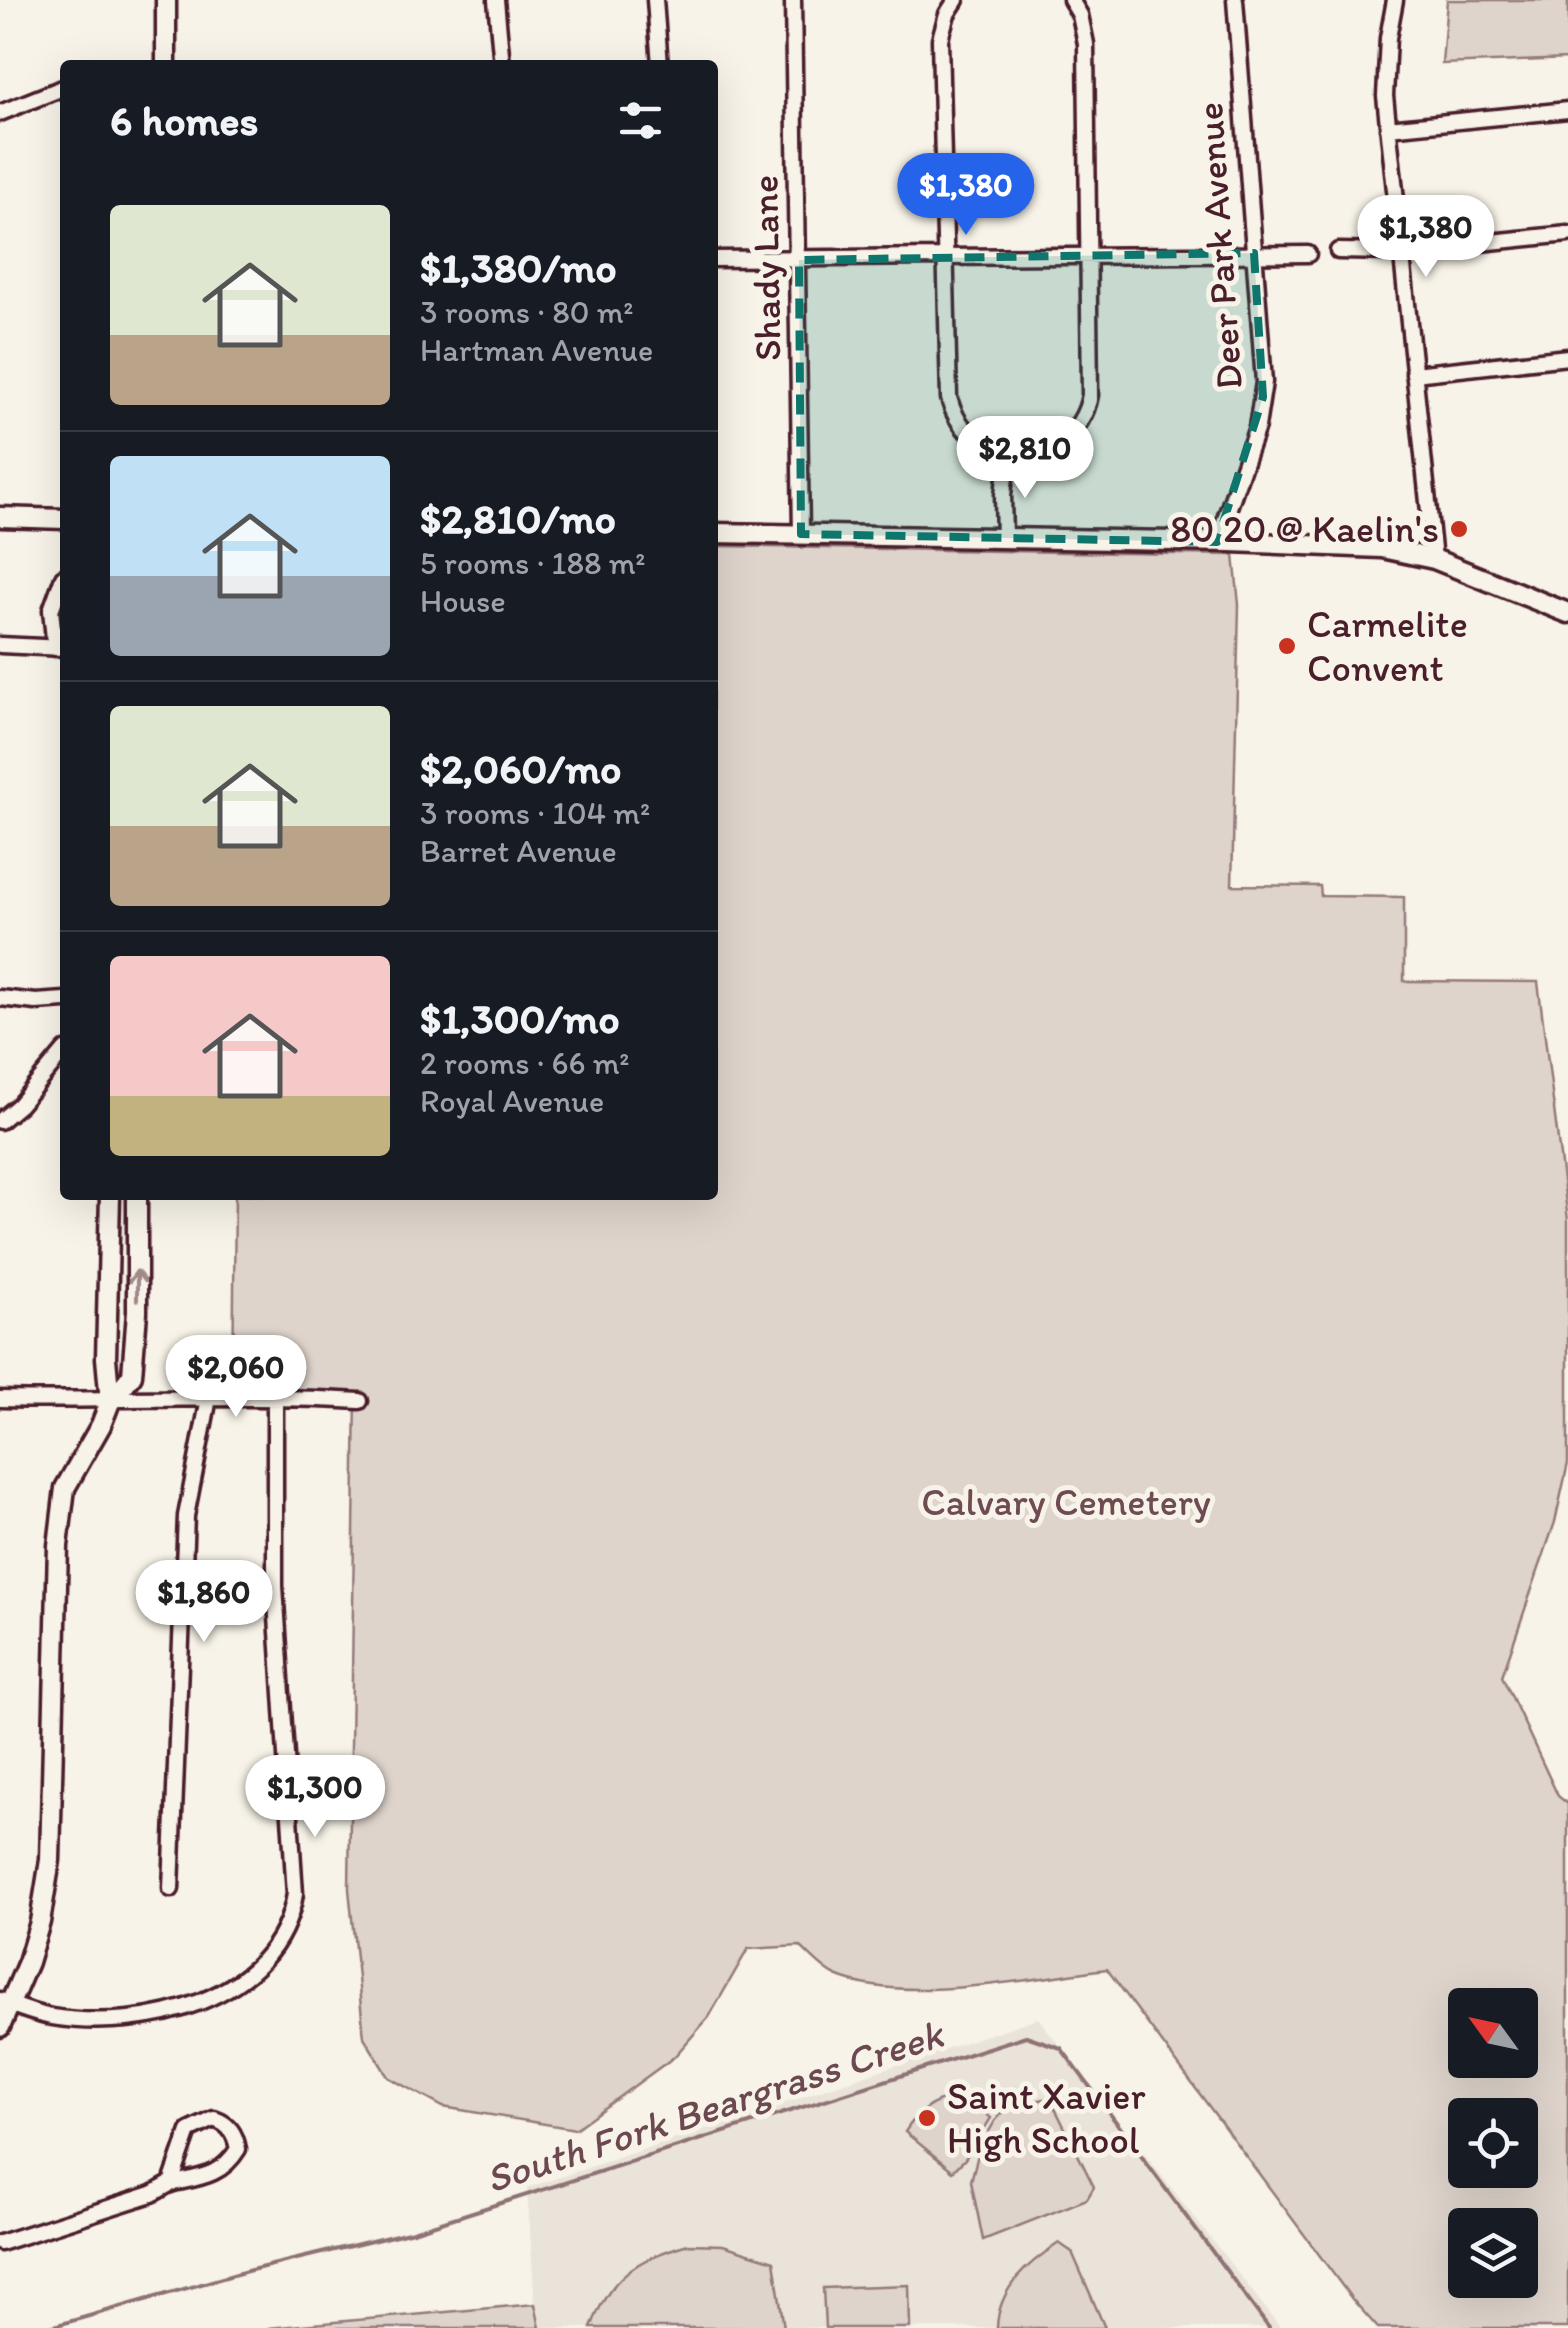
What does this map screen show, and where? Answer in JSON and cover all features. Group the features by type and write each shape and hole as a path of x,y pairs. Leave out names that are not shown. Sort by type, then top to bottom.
{"main road":[{"path":"166,0 166,60"},
{"path":"0,518 60,519"},
{"path":"718,533 1382,548 1434,559 1568,612"},
{"path":"110,1200 106,1358 110,1402"},
{"path":"0,2027 5,2002 40,1922 50,1860 62,1506 72,1474 110,1402 132,1375 137,1312 136,1200"}],"street":[{"path":"496,0 502,60"},
{"path":"655,0 660,60"},
{"name":"Shady Lane","path":"793,0 800,260 801,534"},
{"path":"956,0 947,14 940,40 947,378 951,409 968,434 1007,460 1052,448 1068,436 1084,415 1090,384 1085,29 1071,0"},
{"name":"Deer Park Avenue","path":"1217,542 1257,427 1263,397 1235,0"},
{"path":"1394,0 1385,68 1388,128 1434,559"},
{"path":"0,113 60,89"},
{"path":"1388,128 1568,110"},
{"path":"1338,251 1401,251 1568,234"},
{"path":"718,258 1308,254"},
{"path":"1414,374 1568,357"},
{"path":"1004,538 1002,495 1007,460"},
{"path":"0,644 60,648 51,610 60,583"},
{"path":"0,998 60,1000"},
{"path":"0,1121 19,1105 60,1056"},
{"path":"0,1399 110,1402 147,1396 360,1401"},
{"path":"171,1889 186,1516 209,1398"},
{"path":"5,2002 52,2017 75,2019 115,2020 162,2013 217,1994 242,1980 277,1945 288,1925 295,1894 277,1625 275,1400"},
{"path":"0,2243 152,2194 171,2183 220,2171 238,2149 236,2135 224,2122 214,2119 188,2131 171,2183"}],"highlighted area":[{"path":"1254,253 1263,397 1217,542 801,534 799,260"}],"shaded area":[{"name":"Saint Xavier High School","path":"1038,2018 1281,2328 540,2328 527,2188"}],"green space":[{"path":"1447,0 1568,0 1568,59 1442,64"},
{"name":"Calvary Cemetery","path":"718,546 1234,555 1239,605 1232,885 1320,886 1321,896 1404,897 1404,981 1538,982 1568,1220 1568,1463 1555,1522 1502,1676 1558,1796 1568,1804 1568,2328 1378,2328 1352,2299 1107,1969 969,1987 896,1988 836,1976 800,1946 748,1949 709,2017 674,2057 575,2129 443,2107 388,2077 364,2037 349,1889 356,1393 233,1388 235,1200 718,1200"},
{"path":"955,2096 969,2100 991,2118 953,2171 905,2132 926,2108"},
{"path":"1050,2098 1094,2187 1087,2199 983,2240 971,2181 980,2147 1009,2106"},
{"path":"1059,2243 1072,2252 1105,2328 997,2328 1003,2301 1017,2278"},
{"path":"688,2244 723,2245 774,2261 784,2328 591,2328 607,2295 627,2272 654,2256"},
{"path":"909,2285 910,2328 825,2328 823,2288"},
{"path":"535,2304 540,2328 268,2328"}],"waterway":[{"name":"South Fork Beargrass Creek","path":"47,2328 247,2271 413,2231 1026,2036 1061,2048 1269,2328"}],"place":[{"name":"80 20 @ Kaelin's","path":"1459,529"},
{"name":"Carmelite Convent","path":"1287,646"},
{"name":"Saint Xavier High School","path":"927,2118"}]}
